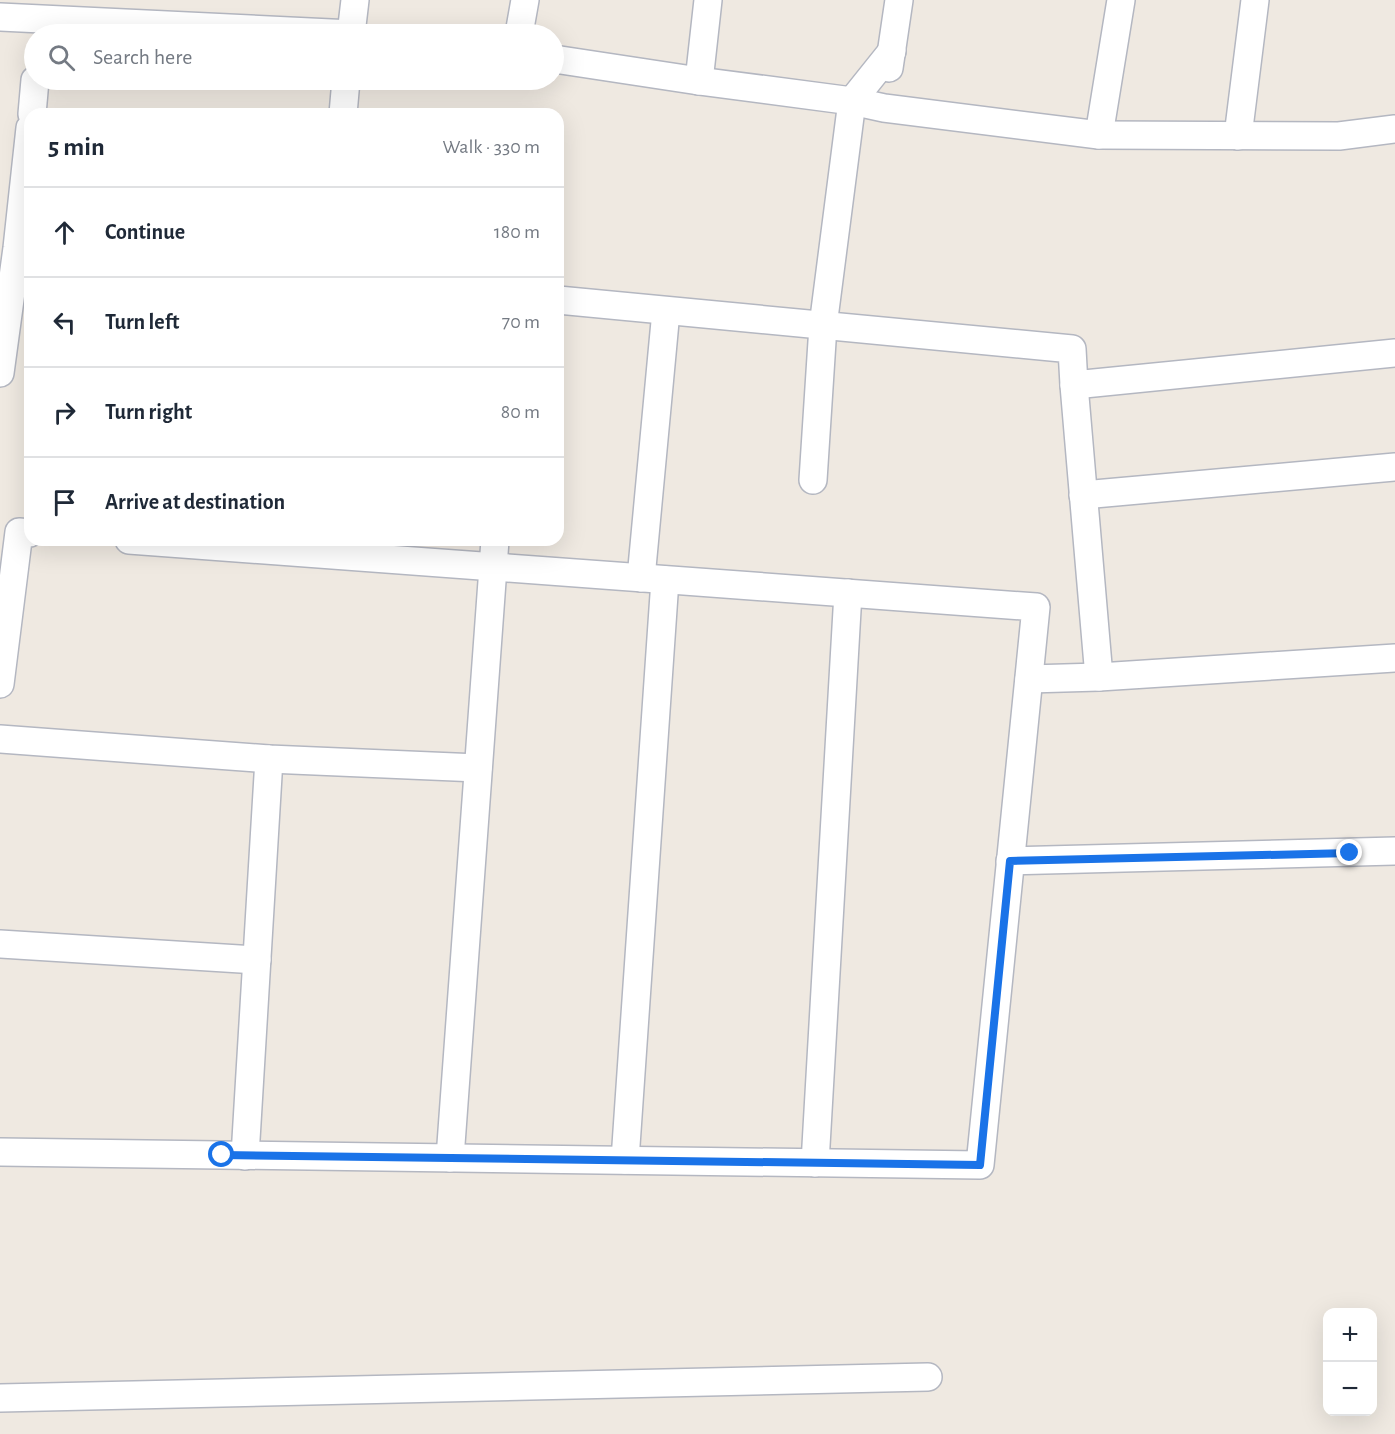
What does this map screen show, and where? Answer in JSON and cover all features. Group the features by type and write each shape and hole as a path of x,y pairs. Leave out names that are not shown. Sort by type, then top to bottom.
{"street":[{"path":"352,24 355,0"},
{"path":"521,24 525,0"},
{"path":"699,81 708,0"},
{"path":"884,108 899,0"},
{"path":"1099,135 1121,0"},
{"path":"1238,136 1255,0"},
{"path":"0,17 29,24"},
{"path":"813,480 823,326 852,101 892,51"},
{"path":"564,61 852,101 884,108 1099,135 1339,136 1395,129"},
{"path":"33,108 34,90"},
{"path":"344,108 345,90"},
{"path":"0,373 24,179"},
{"path":"564,301 1072,350 1099,677"},
{"path":"625,1160 666,311"},
{"path":"1074,385 1395,352"},
{"path":"1083,495 1395,467"},
{"path":"0,684 19,532 24,532"},
{"path":"0,1152 980,1165 1036,607 210,546"},
{"path":"450,1158 495,546"},
{"path":"815,1163 848,593"},
{"path":"1029,679 1099,677 1395,657"},
{"path":"0,739 269,759 478,768"},
{"path":"245,1156 269,759"},
{"path":"1010,861 1395,851"},
{"path":"0,944 257,960"},
{"path":"0,1398 928,1377"}],"route":[{"path":"222,1155 980,1165 1010,861 1350,853"}]}
